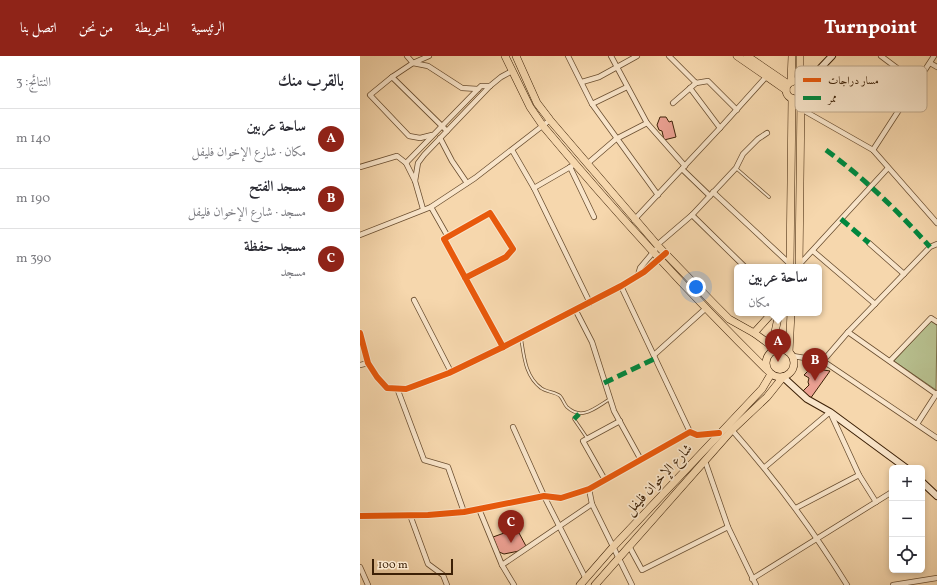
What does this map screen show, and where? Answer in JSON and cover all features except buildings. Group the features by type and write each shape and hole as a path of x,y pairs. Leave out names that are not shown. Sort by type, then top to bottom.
{"main road":[{"path":"505,56 530,107 573,166 705,309 769,372 783,377 807,399 830,412 902,465"},
{"path":"516,56 537,103 587,164 658,246 729,319 754,333 776,349"},
{"path":"737,56 766,77 788,85 795,84"},
{"path":"747,56 788,85"},
{"path":"790,264 792,98 788,85 792,56"},
{"path":"800,56 800,66"},
{"path":"822,66 832,56"},
{"path":"799,264 800,112"},
{"path":"754,333 769,316"},
{"path":"776,349 775,332 778,316"},
{"path":"783,377 792,371 794,367 791,354 791,316"},
{"path":"769,372 766,359 769,354 780,348 791,354"},
{"name":"شارع الإخوان فليفل","path":"581,585 614,546 762,389 769,372"},
{"name":"شارع الإخوان فليفل","path":"595,585 732,430 776,387 783,377"},
{"path":"925,485 937,496"}],"street":[{"path":"407,56 412,63 428,66 462,88 478,89"},
{"path":"429,56 412,63 370,95 409,136 420,138 432,135"},
{"path":"568,56 592,104 658,195"},
{"path":"611,56 616,68 647,123 683,167 789,264"},
{"path":"582,82 599,77 637,56"},
{"path":"669,56 696,83"},
{"path":"881,56 894,66"},
{"path":"927,68 934,56"},
{"path":"930,63 937,67"},
{"path":"415,181 418,163 440,138 490,86 501,77 512,71"},
{"path":"392,77 447,131"},
{"path":"629,225 766,77"},
{"path":"673,103 696,83 708,81 737,110"},
{"path":"406,163 481,86 490,86"},
{"path":"592,104 627,87"},
{"path":"690,88 720,128"},
{"path":"805,112 873,150 937,223"},
{"path":"873,150 898,112"},
{"path":"360,235 431,206 467,183 550,120"},
{"path":"587,164 616,139 647,123"},
{"path":"638,275 640,268 658,246 692,215 736,168 743,154 758,139 767,133"},
{"path":"440,138 452,161 467,183"},
{"path":"512,150 534,188 590,303"},
{"path":"360,167 397,156 406,163 415,181 423,209"},
{"path":"534,188 573,166 594,217"},
{"path":"801,264 888,168"},
{"path":"431,206 448,237"},
{"path":"465,278 506,257 512,249 490,213 444,239 465,278 503,347"},
{"path":"692,215 742,264"},
{"path":"869,243 904,274"},
{"path":"823,361 848,332 930,247 937,244"},
{"path":"813,251 875,304"},
{"path":"360,333 368,363 377,377 387,388 406,389 451,372 590,303 644,272 666,253"},
{"path":"621,286 690,432 697,435 719,433"},
{"path":"414,300 451,372"},
{"path":"654,355 705,309"},
{"path":"576,310 592,342 610,399 641,460"},
{"path":"890,361 931,318 937,322"},
{"path":"848,332 937,393 917,424"},
{"path":"791,354 823,361 937,438"},
{"path":"360,366 368,363"},
{"path":"398,388 424,460 448,467 464,512"},
{"path":"765,467 830,412 859,475 876,502"},
{"path":"605,480 583,441 620,421"},
{"path":"513,427 544,496 586,579"},
{"path":"732,430 765,467 796,508 817,537 847,585"},
{"path":"360,516 464,512 544,496 560,498 589,489 690,432"},
{"path":"705,461 728,527 756,585"},
{"path":"796,508 859,475"},
{"path":"589,489 592,504 632,585"},
{"path":"752,579 817,537 889,494"},
{"path":"502,565 592,504"},
{"path":"479,509 502,565 514,585"},
{"path":"410,515 428,564 443,574 447,585"},
{"path":"629,546 642,570 728,527"},
{"path":"360,567 368,585"},
{"path":"894,585 937,578"}],"lane":[{"path":"736,168 769,197"},
{"path":"521,338 525,365 531,379 541,389 561,397 567,407 580,414 584,414 610,399"},
{"path":"574,419 588,439"}],"green space":[{"path":"931,321 937,325 936,390 894,361"}],"marked path":[{"path":"826,150 881,196 930,247"},
{"path":"841,219 869,243"},
{"path":"604,383 656,358"},
{"path":"574,419 579,414"}],"cycle path":[{"path":"465,278 506,257 513,249 490,213 444,239 503,347"},
{"path":"360,333 368,363 377,377 387,388 406,389 449,373 621,286 644,272 666,253"},
{"path":"360,516 428,515 464,512 544,496 561,498 589,489 690,432 697,435 719,433"}],"place":[{"name":"ساحة عربين","path":"778,362"},
{"name":"مسجد الفتح","path":"815,381"},
{"name":"مسجد حفظة","path":"511,543"}]}
